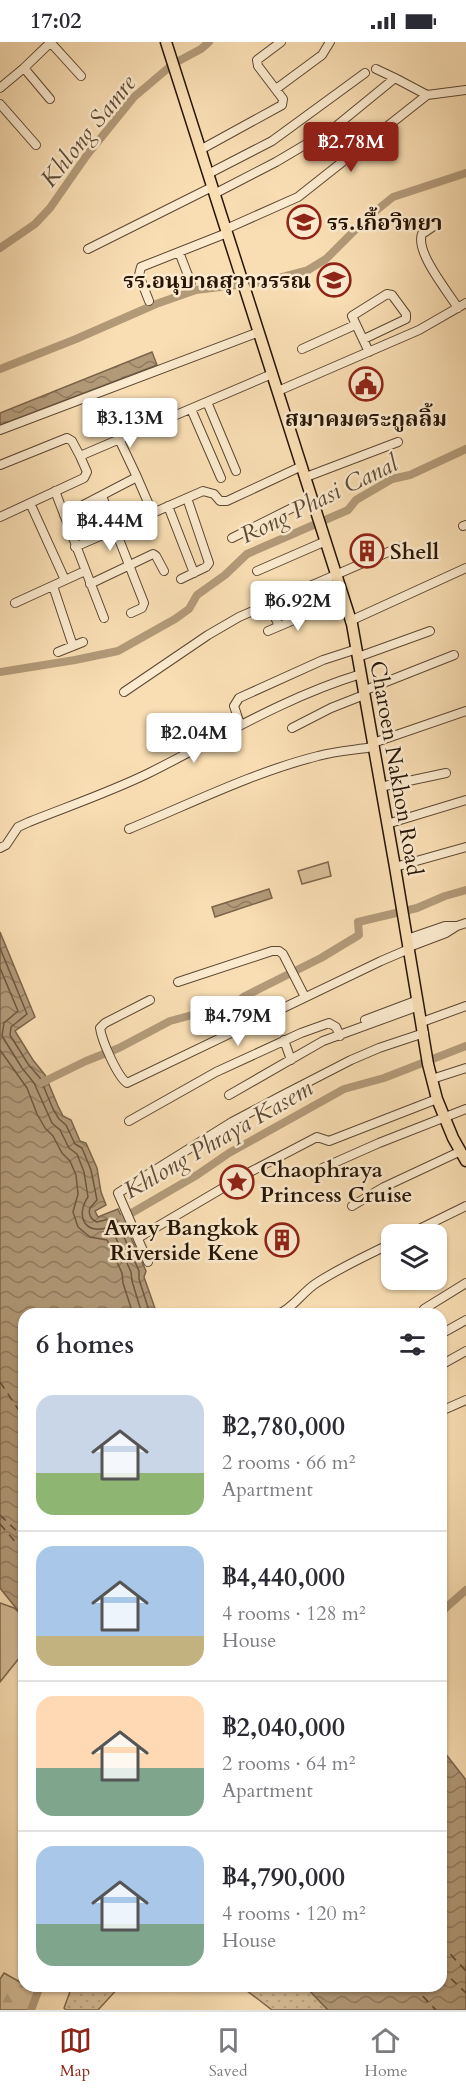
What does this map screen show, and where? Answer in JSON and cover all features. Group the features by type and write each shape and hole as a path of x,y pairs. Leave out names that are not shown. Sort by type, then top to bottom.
{"main road":[{"name":"Charoen Nakhon Road","path":"166,42 350,621 428,1061 437,1099 463,1156"}],"street":[{"path":"0,88 51,42 81,76"},
{"path":"200,150 280,106 283,99 256,60 281,42"},
{"path":"276,89 322,55 330,42"},
{"path":"24,68 50,99"},
{"path":"376,69 427,94 466,90"},
{"path":"208,174 272,141 364,73"},
{"path":"88,249 283,158 335,127 395,78"},
{"path":"149,301 139,269 287,204 304,194 427,94"},
{"path":"0,105 36,145"},
{"path":"437,224 422,234 420,245 458,308"},
{"path":"178,252 191,283"},
{"path":"364,339 406,319 406,314 395,297 387,294 353,314 352,318 369,352"},
{"path":"278,391 427,326 466,303"},
{"path":"302,349 355,325"},
{"path":"0,430 259,332"},
{"path":"80,456 272,374"},
{"path":"207,402 236,471"},
{"path":"191,409 221,478"},
{"path":"0,465 67,438 72,441 80,456 86,475 0,517"},
{"path":"118,440 138,477 153,514"},
{"path":"306,477 398,442"},
{"path":"75,547 203,491 214,494 220,501 226,501 302,466"},
{"path":"64,515 138,477"},
{"path":"55,491 104,618"},
{"path":"102,496 144,603 142,608 131,613"},
{"path":"181,579 206,567 208,563 187,498"},
{"path":"232,538 312,498"},
{"path":"30,503 65,580"},
{"path":"168,506 194,573"},
{"path":"257,571 326,541"},
{"path":"124,692 208,635 239,617 402,546"},
{"path":"90,584 153,554 164,571"},
{"path":"350,621 466,568"},
{"path":"15,603 85,571"},
{"path":"53,586 73,646"},
{"path":"269,604 279,626"},
{"path":"268,631 308,614"},
{"path":"240,724 234,706 239,699 322,660 357,653 430,631"},
{"path":"58,652 83,642"},
{"path":"292,728 363,693 454,655"},
{"path":"0,848 6,845 18,828 29,822 147,774 240,724 316,688 361,674"},
{"path":"129,830 263,774 320,755 373,745 466,711"},
{"path":"381,788 446,773"},
{"path":"387,824 466,800"},
{"path":"395,867 466,847"},
{"path":"150,1000 102,1026 100,1030 123,1080 129,1083 445,926 462,924"},
{"path":"178,982 272,951 279,951 291,968 305,997"},
{"path":"229,1095 337,1035 419,1003"},
{"path":"148,1262 118,1192 232,1122 351,1060 466,1006"},
{"path":"129,1121 216,1072 325,1023 333,1024 337,1035"},
{"path":"284,1041 291,1060"},
{"path":"432,1079 466,1068"},
{"path":"138,1238 250,1172 317,1137 329,1141 437,1099"},
{"path":"309,1174 466,1109"},
{"path":"352,1206 384,1187 463,1156"},
{"path":"429,1224 466,1206"},
{"path":"288,1308 315,1284 381,1249"},
{"path":"426,1308 466,1283"},
{"path":"447,1331 466,1320"},
{"path":"447,1362 466,1351"},
{"path":"447,1408 466,1400"}],"green space":[{"path":"328,862 331,876 302,884 298,871"},
{"path":"0,1603 18,1612 18,1660 0,1682"},
{"path":"4,1973 18,1981 18,1992 36,1992 29,2010 0,2010 0,1979"},
{"path":"70,1992 114,1992 98,2010 66,2010 64,2008"},
{"path":"249,1992 311,1992 328,2010 272,2010"}],"water":[{"path":"152,352 157,365 0,425 0,413"},
{"path":"269,889 272,898 215,917 212,907"},
{"path":"0,932 35,1017 15,1031 45,1075 63,1116 71,1120 80,1141 86,1143 97,1168 106,1205 95,1211 98,1217 118,1209 146,1271 144,1277 155,1308 18,1308 18,1610 0,1588"},
{"path":"447,1756 466,1780 466,2010 328,2010 311,1992 447,1992"}],"waterway":[{"name":"Khlong Samre","path":"0,248 35,224 50,208 87,155 134,97 173,64 201,49 209,42"},
{"path":"0,369 156,304 196,290 263,282 308,270 326,259 367,218 393,197 466,173"},
{"name":"Rong Phasi Canal","path":"0,672 118,651 189,609 197,595 225,575 247,554 348,510 356,500 392,479 410,475 466,449"},
{"path":"41,1083 119,1048 170,1021 196,1014 215,1015 224,1012 245,996 321,958 359,935 358,922 417,908 466,890"},
{"name":"Khlong Phraya Kasem","path":"123,1218 197,1175 229,1153 344,1089 384,1078 466,1046"},
{"path":"447,1607 466,1590"},
{"path":"31,2010 38,1992"}],"ferry route":[{"path":"0,1382 18,1409"},
{"path":"0,1515 18,1532"},
{"path":"0,1524 18,1545"},
{"path":"447,1950 466,1971"},
{"path":"447,1975 466,1993"},
{"path":"419,1992 436,2010"}],"place":[{"name":"รร.เกื้อวิทยา","path":"304,222"},
{"name":"รร.อนุบาลสุวาวรรณ","path":"334,280"},
{"name":"สมาคมตระกูลลิ้ม","path":"366,384"},
{"name":"Shell","path":"367,551"},
{"name":"Chaophraya Princess Cruise","path":"237,1182"},
{"name":"Away Bangkok Riverside Kene","path":"282,1240"}]}
